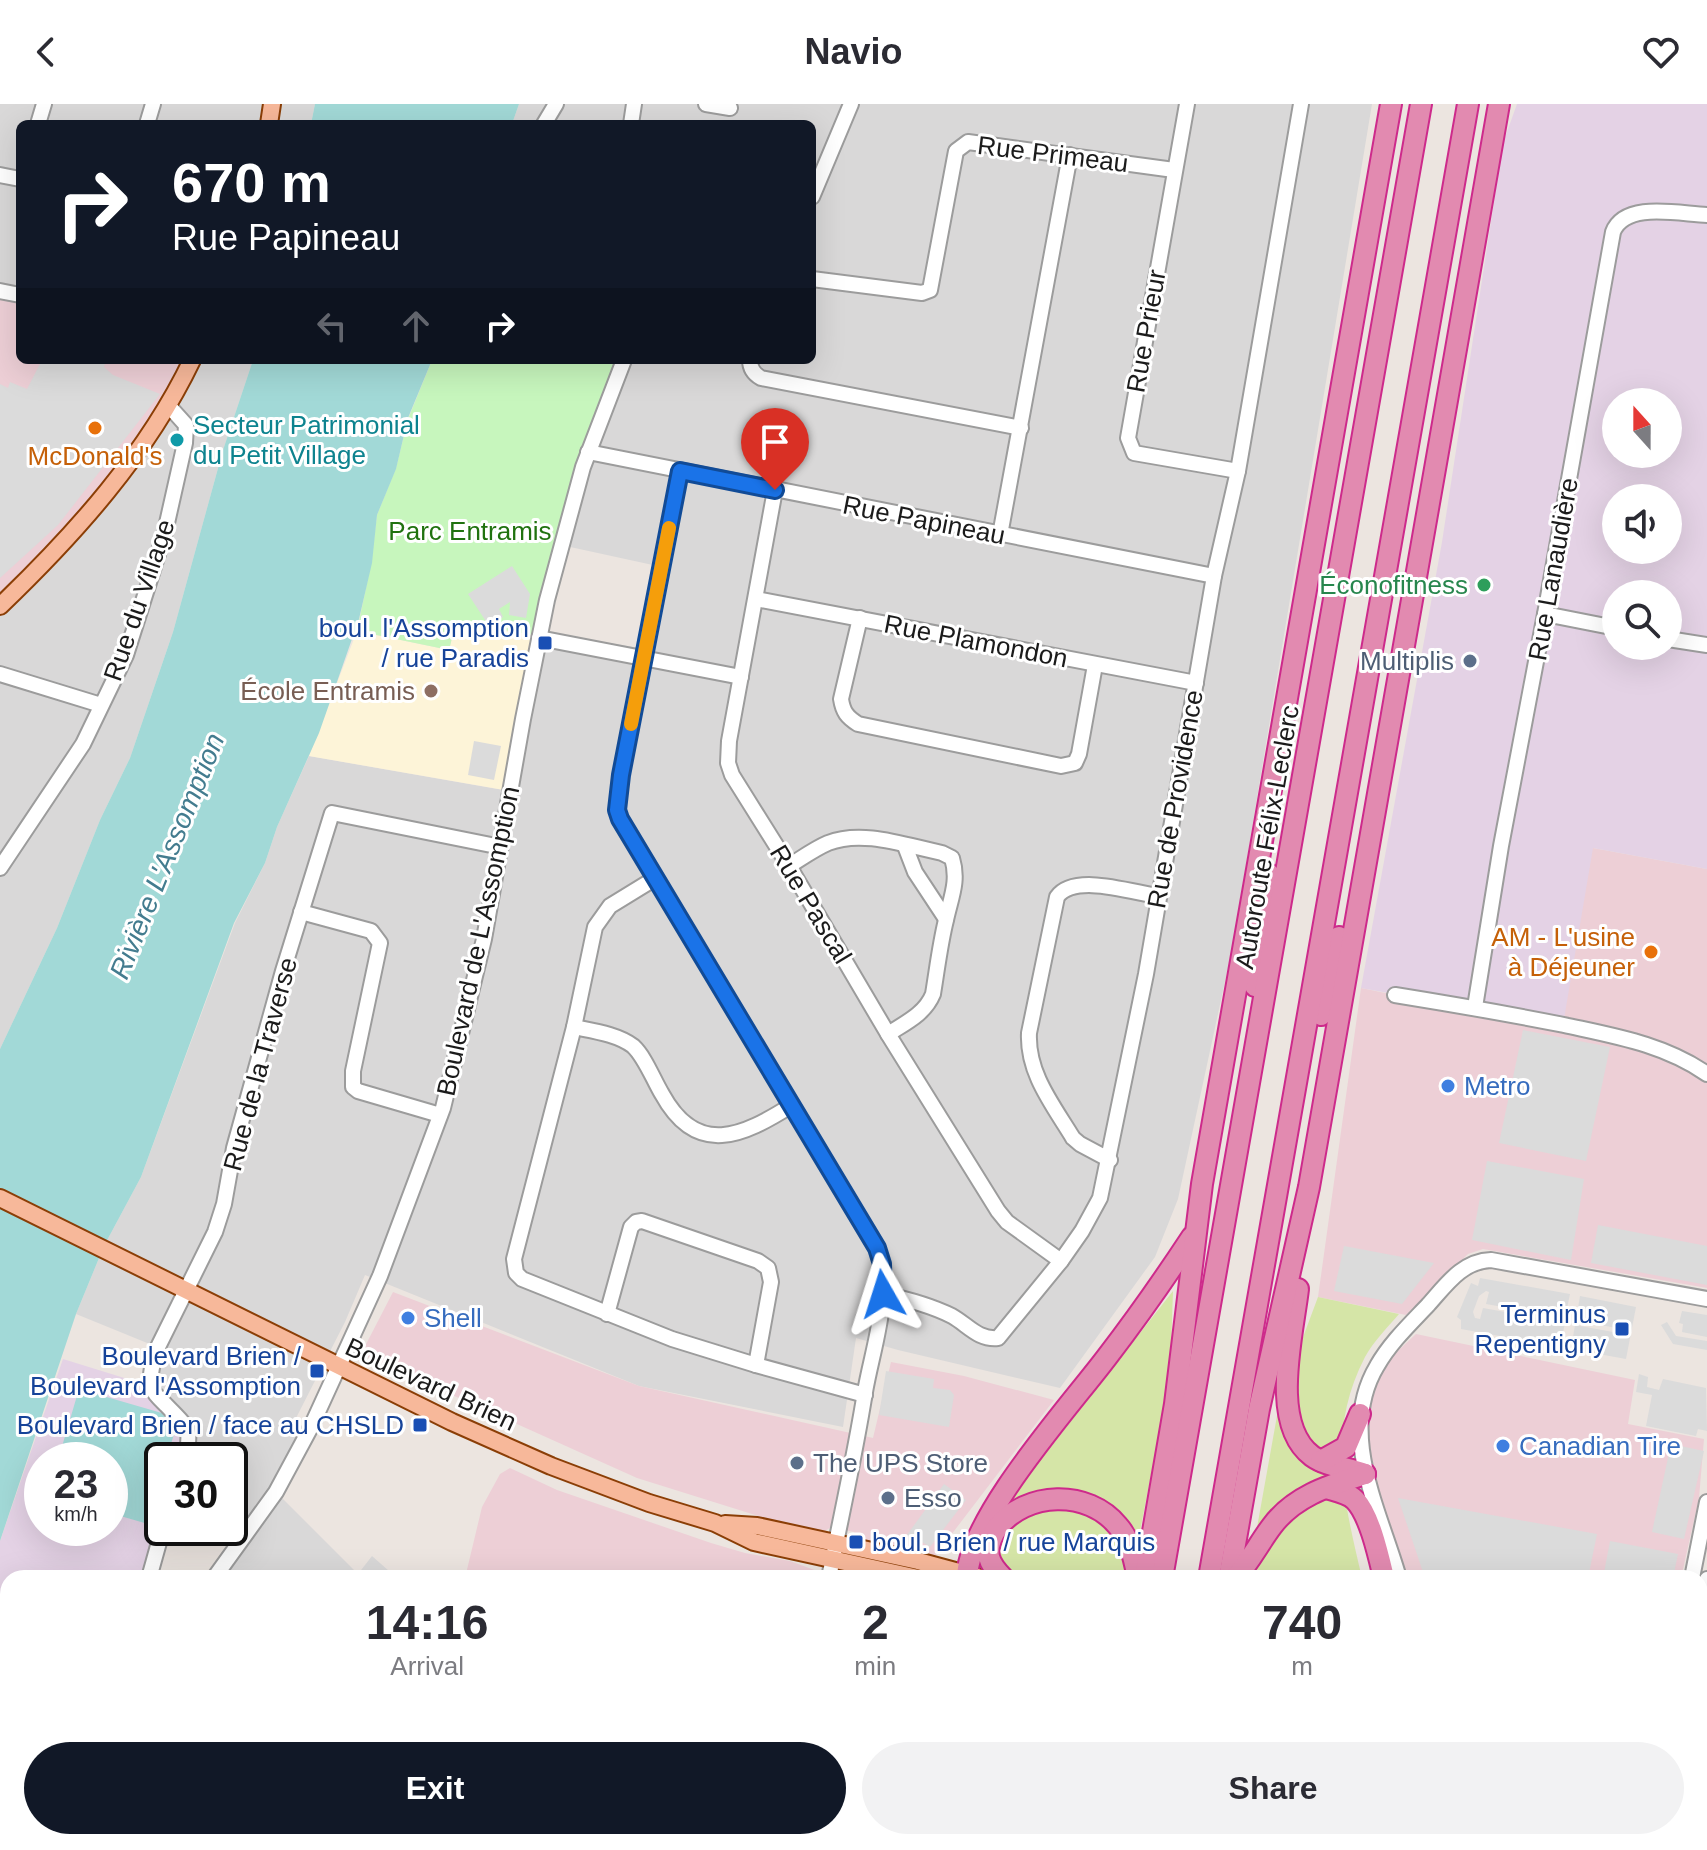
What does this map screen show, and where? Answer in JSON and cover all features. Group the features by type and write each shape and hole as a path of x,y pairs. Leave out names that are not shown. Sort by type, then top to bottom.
{"highway":[{"path":"1146,1570 1172,1428 1194,1235 1391,104"},
{"name":"Autoroute Félix-Leclerc","path":"1163,1570 1421,104"},
{"path":"1210,1570 1468,104"},
{"path":"1230,1570 1259,1409 1309,1187 1499,104"},
{"path":"1241,1134 1258,953 1275,845 1297,645"},
{"path":"1270,1237 1338,942 1358,840 1389,727"},
{"path":"1309,1187 1288,1374 1291,1426 1305,1450 1321,1461 1365,1474"},
{"path":"973,1570 978,1539 998,1501 1145,1306 1194,1235"},
{"path":"1321,1461 1346,1447 1360,1414"},
{"path":"1241,1570 1283,1513 1300,1499 1365,1474"},
{"path":"1326,1488 1349,1495 1359,1504 1381,1570"},
{"path":"997,1570 989,1553 995,1531 1017,1510 1030,1503 1050,1499 1090,1505 1115,1522 1129,1543 1136,1570"}],"main road":[{"path":"0,606 48,559 150,436 190,364"},
{"name":"Boulevard Brien","path":"0,1198 452,1422 551,1466 640,1500 715,1523 754,1542 918,1561 948,1570"},
{"name":"Boulevard Brien","path":"835,1552 892,1570"}],"street":[{"path":"706,104 730,106"},
{"path":"816,187 851,104"},
{"name":"Rue Prieur","path":"1187,104 1129,443 1134,453 1238,471"},
{"name":"Rue de Providence","path":"883,1294 913,1300 953,1317 983,1338 998,1338 1061,1261 1100,1198 1146,974 1214,576 1238,471 1301,104"},
{"name":"Rue Primeau","path":"816,280 922,293 930,290 956,151 960,146 980,142 1174,170"},
{"path":"1000,535 1070,155"},
{"name":"Rue Lanaudière","path":"1475,1007 1501,846 1613,232 1621,218 1638,212 1707,215"},
{"name":"Boulevard de L'Assomption","path":"220,1570 276,1492 297,1456 381,1275 440,1115 473,988 539,638 588,452 622,364"},
{"path":"751,364 761,378 1021,428"},
{"name":"Rue du Village","path":"1,863 83,744 126,655 169,517 185,443 186,425 168,405"},
{"name":"Rue Papineau","path":"588,452 1214,576"},
{"path":"680,471 617,810 654,879 877,1248 882,1264 883,1294 831,1570"},
{"name":"Rue Pascal","path":"775,490 729,741 728,763 732,775 888,1034 1007,1222 1061,1261"},
{"name":"Rue Plamondon","path":"756,599 1196,683"},
{"path":"1545,614 1602,625"},
{"path":"860,618 841,699 848,717 858,724 1061,766 1075,763 1079,754 1095,665"},
{"path":"539,638 741,677"},
{"path":"1682,641 1703,645"},
{"path":"0,674 101,705"},
{"name":"Rue de la Traverse","path":"190,1442 189,1429 153,1392 151,1379 156,1351 215,1232 224,1204 234,1148 332,813 501,847"},
{"path":"789,866 826,844 845,838 864,838 942,853 952,858 956,872 955,885 933,994 928,1005 888,1034"},
{"path":"905,846 915,872 946,919"},
{"path":"654,879 610,906 600,918 590,945 574,1027 514,1259 516,1273 522,1279 672,1339 865,1395"},
{"path":"1110,1160 1073,1138 1036,1076 1028,1049 1029,1033 1057,897 1061,891 1085,884 1157,896"},
{"path":"301,912 371,931 380,943 353,1071 353,1087 440,1115"},
{"path":"1395,995 1475,1007 1644,1043 1707,1074"},
{"path":"574,1027 625,1041 636,1049 670,1109 690,1127 711,1135 737,1134 759,1126 792,1105"},
{"path":"607,1314 631,1227 642,1221 758,1261 768,1268 771,1282 756,1365"},
{"path":"1396,1570 1365,1474 1360,1414 1367,1386 1383,1355 1458,1273 1474,1263 1498,1261 1707,1299"},
{"path":"1694,1570 1707,1502"},
{"path":"151,1570 158,1546"}],"shaded area":[{"path":"0,104 315,104 312,120 16,120 16,295 0,291"},
{"path":"519,104 1372,104 1232,949 1178,1199 1155,1257 1060,1388 856,1338 843,1427 639,1386 365,1275 345,1322 295,1420 297,1456 276,1492 354,1570 220,1570 238,1546 248,1546 248,1532 252,1527 248,1526 248,1442 176,1442 153,1392 157,1347 76,1314 104,1246 141,1177 235,923 265,863 277,827 309,756 509,791 538,632 647,649 662,567 561,545 623,364 816,364 816,120 513,120"},
{"path":"1517,104 1707,104 1707,869 1593,848 1563,1025 1361,988 1442,542 1503,143"},
{"path":"0,291 16,295 16,364 191,364 150,436 0,605"},
{"path":"40,364 105,364 104,367 113,375 160,394 58,525 0,578 0,384 8,388 10,382 27,389"},
{"path":"186,364 252,364 223,450 173,632 130,758 100,820 57,928 0,1049 0,594"},
{"path":"512,566 530,594 526,618 509,615 510,602 499,609 503,617 489,626 468,594"},
{"name":"École Entramis","path":"456,622 539,636 510,791 309,756 357,631 449,650"},
{"path":"474,741 501,746 494,780 468,775"},
{"path":"1593,848 1707,869 1707,1288 1483,1249 1468,1254 1406,1315 1318,1297 1361,988 1395,995"},
{"path":"1523,1030 1610,1047 1586,1161 1499,1143"},
{"path":"1487,1161 1584,1179 1571,1260 1472,1240"},
{"path":"1598,1225 1707,1246 1707,1285 1591,1263"},
{"path":"1344,1246 1434,1263 1402,1304 1334,1291"},
{"path":"1480,1278 1570,1294 1565,1318 1486,1304 1489,1292 1486,1291 1479,1296 1473,1312 1475,1318 1480,1319 1483,1308 1565,1323 1560,1347 1461,1329 1461,1320 1457,1317 1471,1283 1478,1286"},
{"path":"393,1292 639,1386 873,1438 891,1362 964,1376 1054,1400 935,1556 856,1539 854,1532 831,1527 822,1533 781,1523 637,1478 361,1354"},
{"path":"1580,1296 1636,1307 1626,1359 1571,1349 1575,1325 1624,1334 1626,1330 1576,1320"},
{"path":"1682,1311 1707,1315 1707,1337 1682,1332 1683,1324 1679,1323"},
{"path":"1667,1322 1676,1336 1707,1341 1707,1350 1673,1344 1661,1325"},
{"path":"1416,1334 1635,1380 1628,1424 1704,1439 1699,1498 1683,1570 1401,1570 1368,1473 1365,1417 1375,1382 1388,1360"},
{"path":"63,1359 147,1385 191,1438 190,1442 144,1442 144,1546 157,1546 151,1570 0,1570 0,1541 24,1472 24,1546 128,1546 128,1442 34,1442"},
{"path":"886,1371 934,1379 933,1388 950,1390 954,1395 949,1427 879,1415"},
{"path":"1639,1374 1648,1377 1647,1387 1659,1390 1663,1379 1706,1388 1707,1431 1698,1429 1696,1436 1646,1426 1652,1395 1636,1392"},
{"path":"1671,1444 1704,1451 1684,1539 1652,1532"},
{"path":"510,1468 557,1490 711,1543 790,1561 814,1570 467,1570 482,1507 500,1474"},
{"path":"944,1484 966,1500 930,1547 922,1542 917,1548 904,1539"},
{"path":"1398,1498 1597,1534 1590,1570 1422,1570"},
{"path":"1610,1541 1678,1554 1675,1570 1605,1570"},
{"path":"372,1556 388,1570 361,1570"}],"green space":[{"name":"Parc Entramis","path":"430,364 621,364 539,636 456,622 449,650 357,631 371,564 377,515 396,468 408,419"},
{"path":"1173,1291 1170,1376 1133,1570 1002,1570 1002,1559 997,1552 1013,1525 1001,1510"},
{"path":"1318,1297 1399,1314 1365,1357 1346,1412 1342,1467 1349,1522 1360,1570 1249,1570 1280,1399"}],"water":[{"path":"315,104 519,104 513,120 312,120"},
{"name":"Rivière L'Assomption","path":"252,364 430,364 408,418 396,469 377,515 372,563 359,619 319,733 277,827 265,863 234,923 141,1177 104,1246 76,1314 33,1442 24,1442 24,1469 0,1541 0,1049 57,928 100,820 130,758 173,632 223,450"},
{"path":"79,1389 179,1418 172,1442 144,1442 144,1523 128,1518 128,1442 63,1442"}],"slow traffic":[{"path":"631,724 669,528"}],"place":[{"name":"McDonald's","path":"95,428"},
{"name":"Secteur Patrimonial du Petit Village","path":"177,440"},
{"name":"Éconofitness","path":"1484,585"},
{"name":"boul. l'Assomption / rue Paradis","path":"545,643"},
{"name":"Multiplis","path":"1470,661"},
{"name":"École Entramis","path":"431,691"},
{"name":"AM - L'usine à Déjeuner","path":"1651,952"},
{"name":"Metro","path":"1448,1086"},
{"name":"Shell","path":"408,1318"},
{"name":"Terminus Repentigny","path":"1622,1329"},
{"name":"Boulevard Brien / Boulevard l'Assomption","path":"317,1371"},
{"name":"Boulevard Brien / face au CHSLD","path":"420,1425"},
{"name":"Canadian Tire","path":"1503,1446"},
{"name":"The UPS Store","path":"797,1463"},
{"name":"Esso","path":"888,1498"},
{"name":"boul. Brien / rue Marquis","path":"856,1542"}],"route":[{"path":"775,490 680,471 621,775 617,810 654,879 877,1248 882,1264 883,1294"}]}
